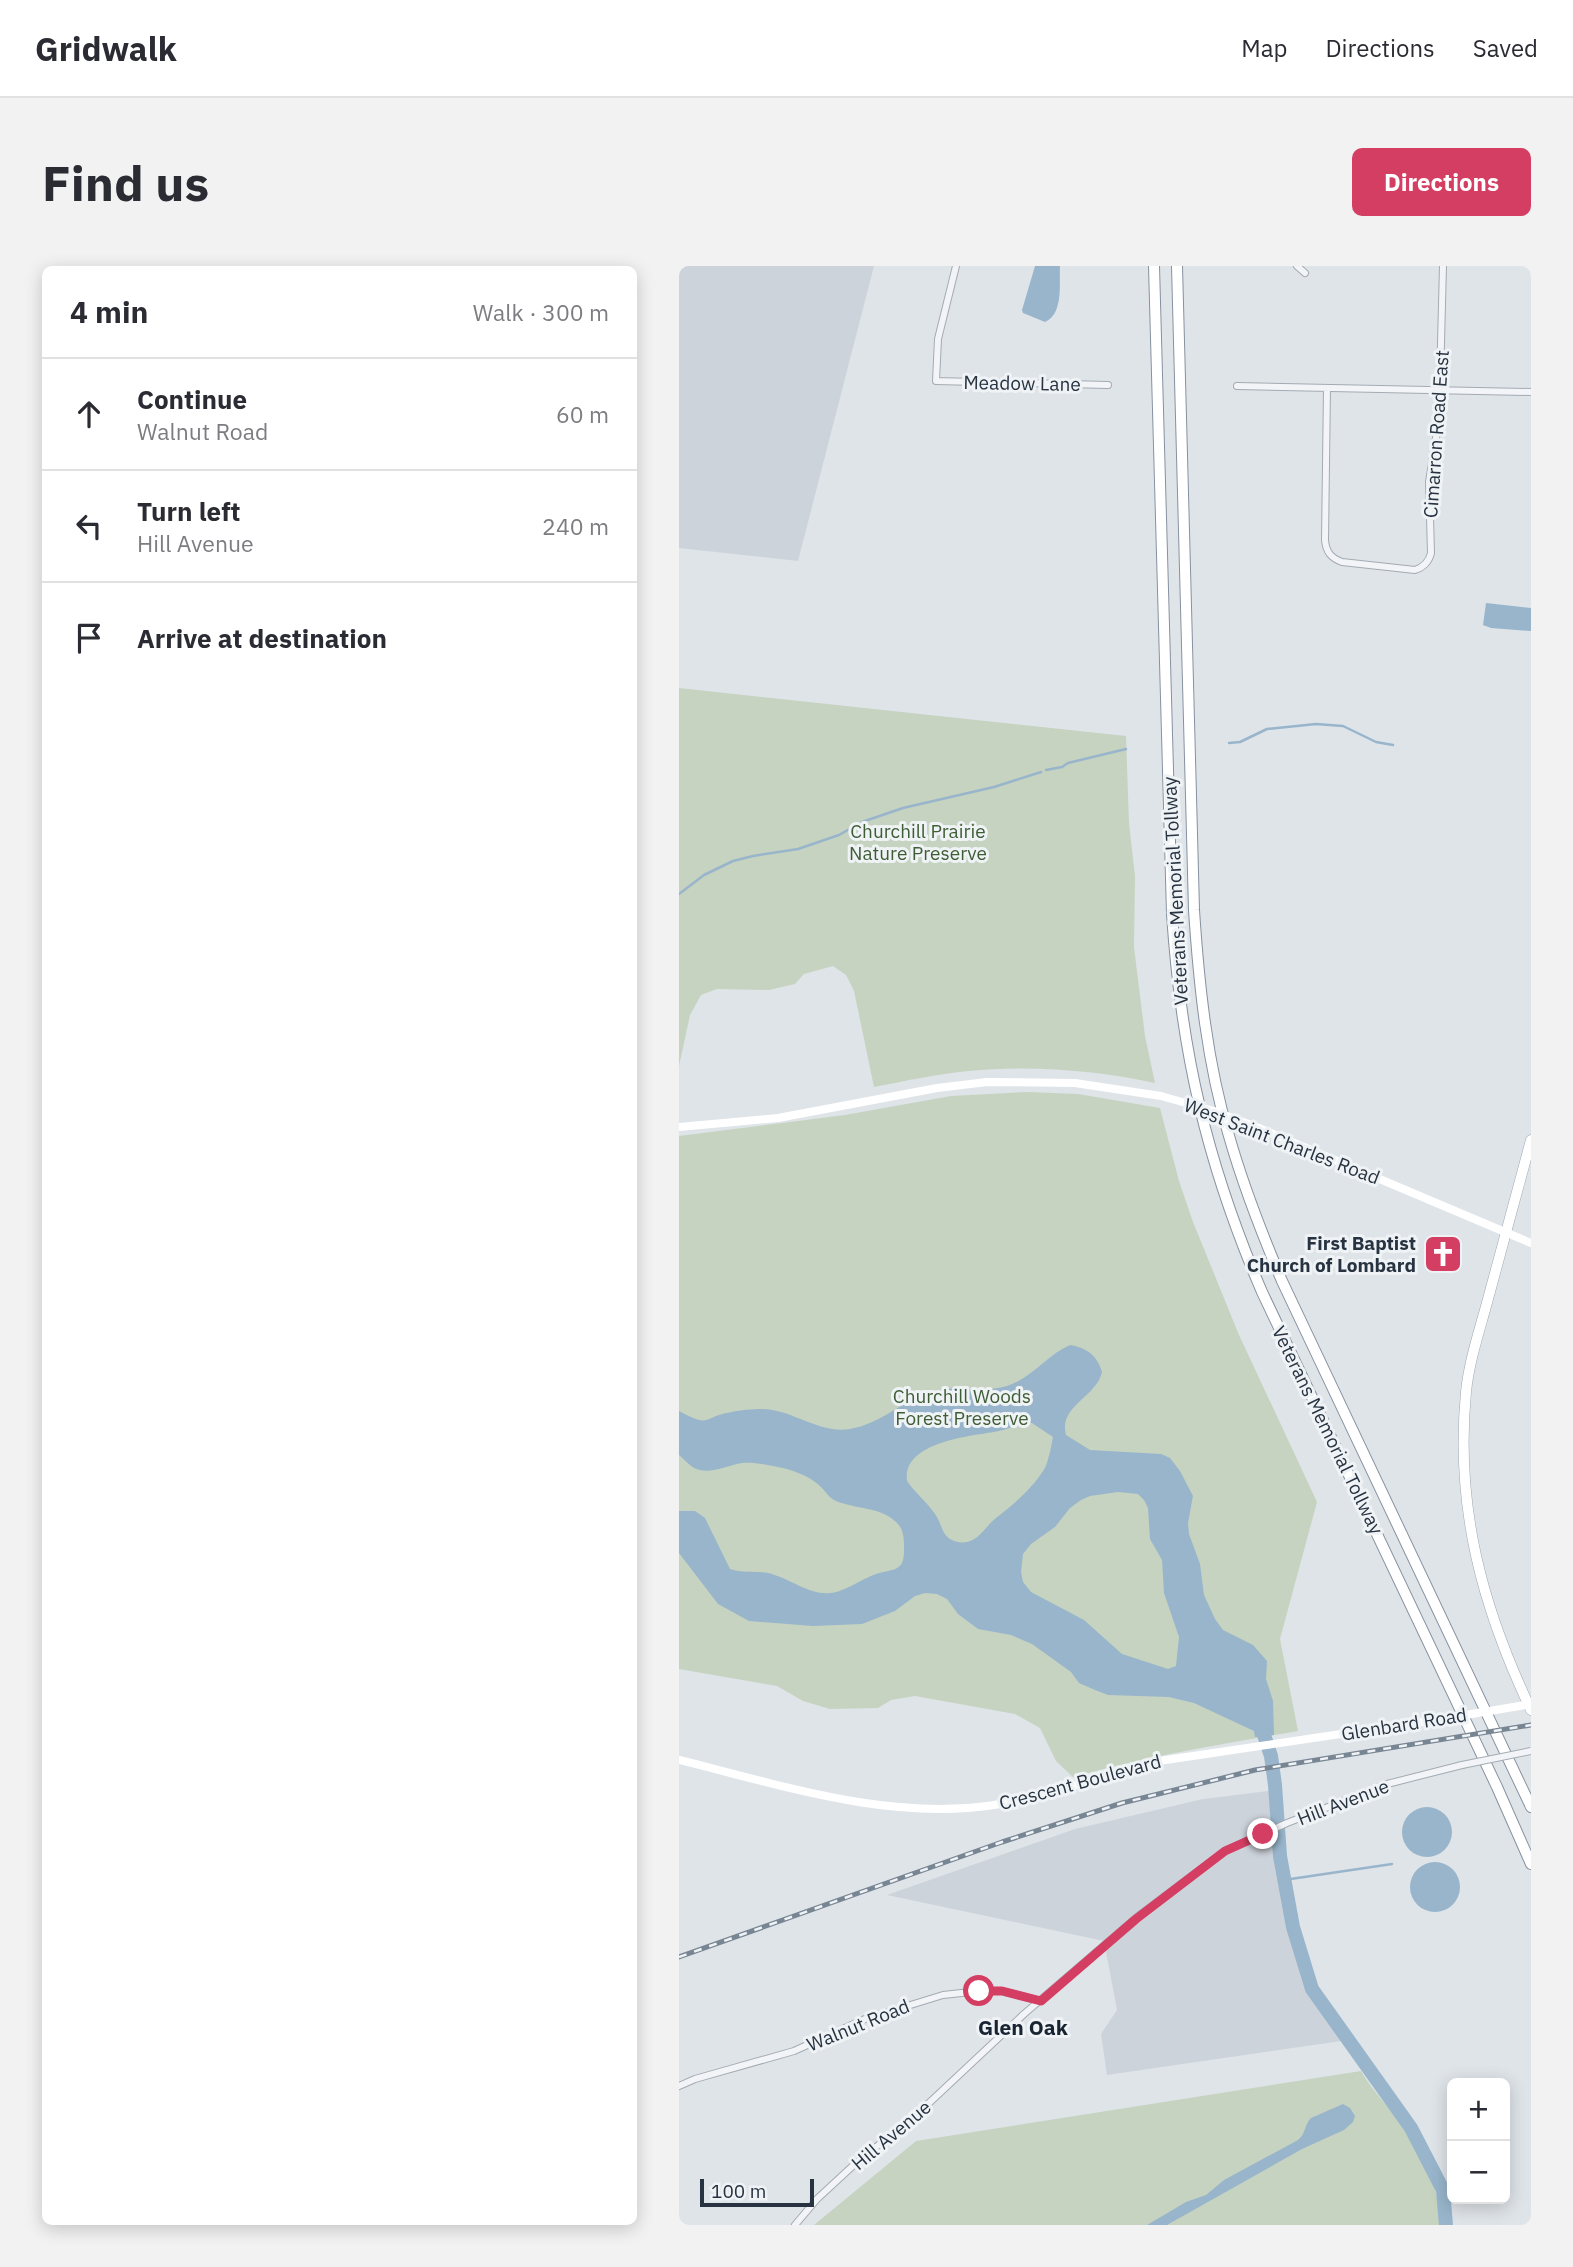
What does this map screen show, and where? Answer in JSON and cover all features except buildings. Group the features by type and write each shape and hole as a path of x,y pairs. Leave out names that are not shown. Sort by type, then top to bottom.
{"highway":[{"name":"Veterans Memorial Tollway","path":"1154,266 1172,914 1176,981 1187,1057 1203,1128 1228,1210 1262,1292 1474,1736 1531,1864"},
{"name":"Veterans Memorial Tollway","path":"1177,266 1194,910 1198,972 1210,1052 1228,1135 1259,1226 1282,1281 1531,1807"}],"main road":[{"name":"West Saint Charles Road","path":"679,1127 773,1118 937,1088 986,1082 1075,1083 1161,1096 1214,1111 1531,1243"},
{"path":"1531,1140 1466,1390 1464,1482 1468,1520 1484,1591 1503,1647 1531,1710"},
{"name":"Glenbard Road","path":"1276,1742 1531,1704"},
{"name":"Crescent Boulevard","path":"679,1760 845,1799 896,1807 952,1809 1014,1802 1136,1766 1276,1742"}],"street":[{"name":"Meadow Lane","path":"956,266 937,339 936,381 1108,385"},
{"path":"1297,266 1305,274"},
{"name":"Cimarron Road East","path":"1327,388 1326,548 1329,555 1337,560 1390,567 1415,569 1425,565 1430,558 1429,482 1441,390 1443,266"},
{"path":"1237,386 1531,392"},
{"name":"Hill Avenue","path":"795,2225 817,2199 857,2162 913,2118 1041,2001 1136,1919 1225,1851 1287,1823 1387,1784 1531,1751"},
{"name":"Walnut Road","path":"679,2086 716,2072 794,2051 865,2019 944,1995 1002,1991 1041,2001"}],"shaded area":[{"path":"679,266 874,266 798,561 679,548"},
{"path":"1275,1790 1280,1856 1293,1927 1312,1989 1348,2040 1107,2075 1101,2034 1117,2010 1104,1941 887,1895 1075,1829 1203,1799"}],"green space":[{"name":"Churchill Prairie Nature Preserve","path":"679,688 1126,736 1129,823 1135,876 1134,947 1145,1036 1155,1083 1086,1072 992,1069 957,1072 874,1087 854,991 846,975 833,966 804,974 795,984 769,990 717,989 701,995 690,1015 679,1066"},
{"name":"Churchill Woods Forest Preserve","path":"1027,1092 1078,1094 1160,1108 1193,1222 1239,1335 1317,1502 1280,1639 1298,1731 1157,1757 1073,1777 1056,1761 1040,1728 1015,1714 915,1696 891,1700 878,1708 830,1709 803,1701 777,1686 679,1669 679,1136 845,1115 951,1096"},
{"path":"1361,2071 1419,2150 1434,2187 1442,2225 814,2225 916,2141"}],"water":[{"path":"1035,266 1060,266 1058,305 1051,318 1045,322 1023,313 1022,310"},
{"path":"1486,603 1531,608 1531,631 1483,625"},
{"path":"1070,1345 1086,1350 1097,1361 1102,1372 1093,1389 1067,1417 1066,1435 1090,1450 1161,1454 1170,1458 1180,1471 1193,1496 1188,1523 1189,1534 1200,1564 1204,1595 1223,1630 1253,1645 1267,1661 1266,1679 1273,1701 1274,1735 1255,1737 1254,1731 1194,1703 1169,1697 1108,1695 1095,1690 1079,1683 1071,1672 1032,1644 1011,1635 978,1629 958,1614 947,1599 937,1594 915,1596 895,1611 862,1624 813,1626 749,1621 718,1604 679,1553 679,1511 695,1511 705,1518 730,1569 772,1574 815,1592 833,1593 898,1568 904,1554 902,1530 890,1517 836,1501 811,1479 799,1473 749,1463 710,1470 694,1468 679,1455 679,1411 707,1420 741,1410 773,1410 827,1428 850,1429 871,1423 918,1397 938,1390 1007,1386 1024,1378","holes":["1032,1423 1053,1437 1045,1468 1035,1483 973,1540 960,1542 948,1538 932,1510 907,1481 908,1468 916,1457 941,1443","1118,1492 1138,1494 1148,1508 1150,1539 1162,1560 1164,1593 1179,1637 1176,1666 1168,1669 1122,1654 1084,1620 1031,1592 1023,1582 1023,1554 1031,1544 1055,1527 1070,1508 1081,1500"]},
{"path":"1427,1807 1445,1814 1452,1832 1445,1850 1427,1857 1409,1850 1402,1832 1409,1814"},
{"path":"1435,1862 1453,1869 1460,1887 1453,1905 1435,1912 1417,1905 1410,1887 1417,1869"},
{"path":"1343,2104 1350,2108 1355,2116 1353,2122 1344,2130 1302,2149 1167,2225 1147,2225 1186,2202 1206,2195 1224,2180 1298,2140 1311,2118"}],"waterway":[{"path":"1229,743 1240,742 1267,729 1316,724 1343,726 1376,742 1393,745"},
{"path":"1046,770 1126,749"},
{"path":"679,894 704,875 733,861 798,849 903,808 994,787 1041,772"},
{"path":"1259,1720 1271,1756 1280,1856 1293,1927 1312,1989 1411,2128 1443,2190 1446,2225"},
{"path":"1284,1880 1392,1864"}],"railway":[{"path":"679,1957 1002,1842 1122,1803 1255,1770 1531,1725"}],"place":[{"name":"First Baptist Church of Lombard","path":"1443,1254"}],"district":[{"name":"Glen Oak","path":"1023,2028"}],"route":[{"path":"979,1991 1002,1991 1041,2001 1136,1919 1225,1851 1263,1834"}]}
